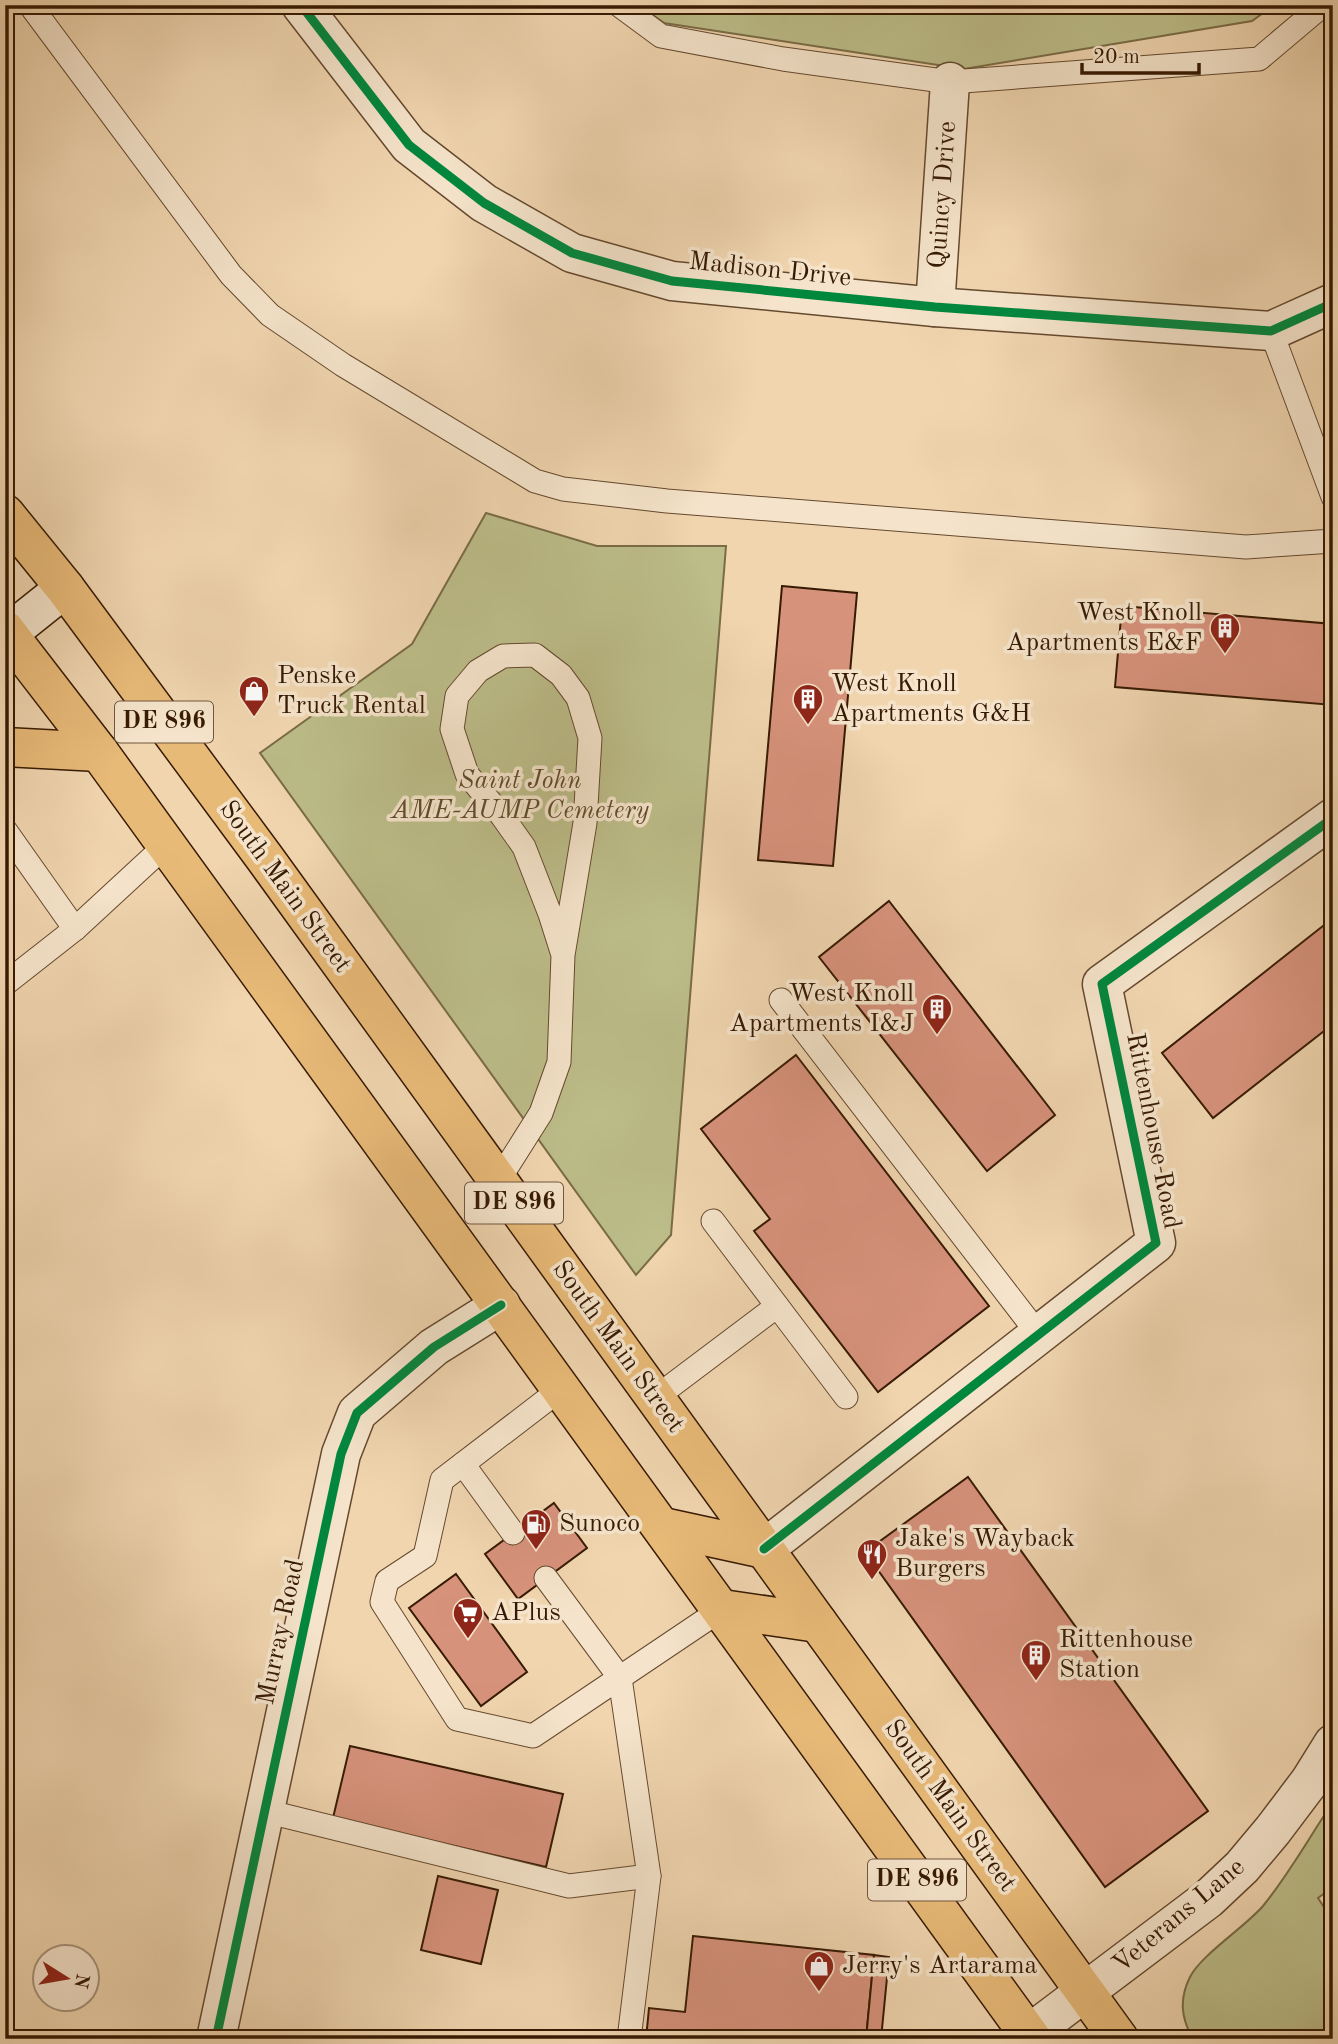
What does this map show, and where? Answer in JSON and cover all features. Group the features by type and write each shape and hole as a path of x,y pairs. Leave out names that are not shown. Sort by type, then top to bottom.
{"main road":[{"name":"DE 896","path":"5,514 65,588"},
{"name":"South Main Street","path":"65,588 1119,2039"},
{"name":"DE 896","path":"6,634 99,752 1030,2036"},
{"path":"5,747 99,752"},
{"path":"663,1527 764,1549"},
{"path":"722,1609 818,1623"}],"street":[{"name":"Madison Drive","path":"301,5 409,145 484,203 572,253 672,281 935,307 1271,331 1333,303"},
{"name":"Quincy Drive","path":"935,307 950,82"},
{"path":"6,634 65,588"},
{"name":"Rittenhouse Road","path":"764,1549 1156,1243 1102,984 1333,818"},
{"name":"Murray Road","path":"216,2039 341,1454 357,1413 434,1347 501,1305"},
{"name":"Veterans Lane","path":"1030,2036 1208,1899 1242,1867 1310,1781 1333,1744"}],"lane":[{"path":"30,5 231,275 270,315 343,365 535,481 563,489 667,501 1246,547 1333,541"},
{"path":"619,5 661,36 783,59 950,82 1259,59 1323,5"},
{"path":"1271,331 1333,496"},
{"path":"498,1181 541,1113 559,1062 563,955 585,823 590,738 578,698 561,675 535,655 503,656 478,671 457,696 452,729 467,774 524,847 563,955"},
{"path":"5,831 75,929"},
{"path":"5,984 75,929 166,845"},
{"path":"781,1000 1039,1335"},
{"path":"713,1221 846,1397"},
{"path":"655,1398 777,1306"},
{"path":"562,1388 442,1480 425,1556 387,1581 382,1602 457,1719 533,1736 722,1609"},
{"path":"463,1464 513,1532"},
{"path":"546,1578 620,1678 649,1876 629,2039"},
{"path":"265,1811 569,1886 649,1876"}],"green space":[{"path":"639,5 1274,5 1252,21 964,69 664,23"},
{"name":"Saint John AME-AUMP Cemetery","path":"486,513 597,546 726,546 671,1235 636,1275 260,753 412,644"},
{"path":"1333,1802 1333,1887 1318,1898 1333,1921 1333,2039 1193,2039 1183,2008 1184,1993 1190,1977 1213,1950 1246,1923 1273,1894"}],"building":[{"name":"West Knoll Apartments G&H","path":"782,586 857,593 833,866 758,860"},
{"name":"West Knoll Apartments E&F","path":"1122,606 1333,624 1333,705 1115,687"},
{"name":"West Knoll Apartments I&J","path":"889,901 1055,1115 987,1171 819,957"},
{"path":"1333,918 1333,1024 1213,1118 1162,1053"},
{"path":"796,1055 989,1306 878,1392 754,1231 770,1219 701,1129"},
{"name":"Rittenhouse Station","path":"968,1477 1208,1811 1105,1887 865,1552"},
{"name":"Sunoco","path":"554,1503 587,1548 518,1599 485,1554"},
{"name":"APlus","path":"456,1574 527,1672 481,1706 409,1608"},
{"path":"350,1746 563,1794 546,1867 333,1818"},
{"path":"438,1876 498,1890 481,1964 421,1950"},
{"path":"693,1936 874,1955 866,2039 646,2039 649,2008 685,2012"},
{"path":"874,1955 889,1957 881,2039 866,2039"}],"cycle path":[{"path":"301,5 409,145 484,203 572,253 672,281 935,307 1271,331 1333,303"},
{"path":"764,1549 1156,1243 1102,984 1333,818"},
{"path":"216,2039 341,1454 357,1413 434,1347 501,1305"}],"place":[{"name":"West Knoll Apartments E&F","path":"1225,655"},
{"name":"Penske Truck Rental","path":"254,718"},
{"name":"West Knoll Apartments G&H","path":"808,726"},
{"name":"West Knoll Apartments I&J","path":"937,1036"},
{"name":"Sunoco","path":"536,1551"},
{"name":"Jake's Wayback Burgers","path":"872,1581"},
{"name":"APlus","path":"468,1640"},
{"name":"Rittenhouse Station","path":"1036,1682"},
{"name":"Jerry's Artarama","path":"819,1993"}]}
